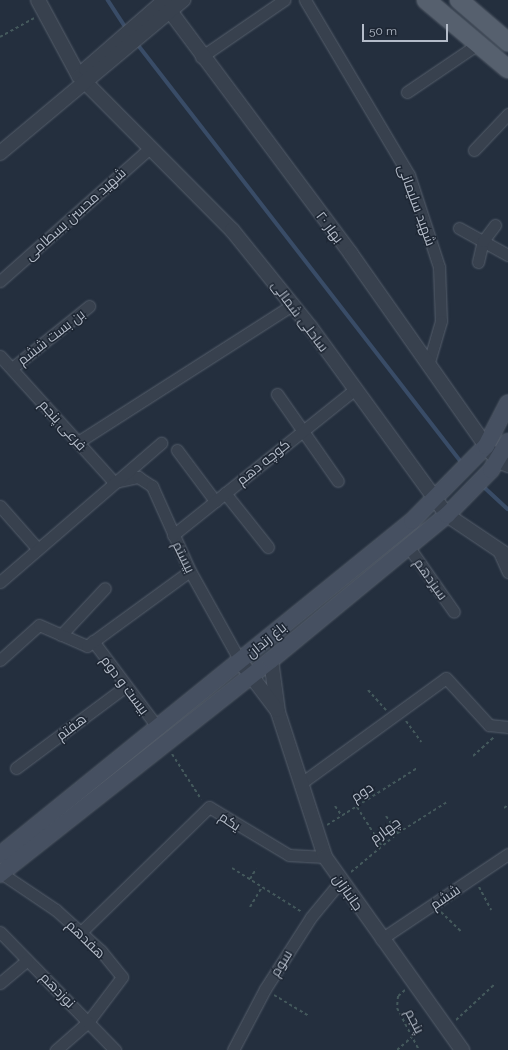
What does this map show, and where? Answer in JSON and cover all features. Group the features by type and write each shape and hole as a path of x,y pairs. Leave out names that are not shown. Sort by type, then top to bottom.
{"main road":[{"path":"426,0 508,69"},
{"path":"459,0 506,37"},
{"name":"باغ زندان","path":"0,854 158,728 440,495 481,450 508,403"},
{"name":"باغ زندان","path":"0,873 271,660 447,515 499,465 508,442"}],"street":[{"path":"0,153 49,109 104,56 155,16 166,3 183,0"},
{"path":"201,57 284,0"},
{"name":"شهید سلیمانی","path":"305,0 409,175 439,267 441,321 429,362"},
{"name":"بهار ۲۰","path":"166,3 201,57 429,362 481,450 499,465"},
{"name":"ساحلی شمالی","path":"41,6 82,78 232,230 292,305 354,390 440,495 447,515 503,554"},
{"path":"407,92 478,44"},
{"path":"474,150 508,114"},
{"name":"شهید محسن بسطامی","path":"0,281 150,148"},
{"path":"478,262 483,241 495,225"},
{"path":"459,228 508,254"},
{"path":"78,442 292,305"},
{"name":"بن بست ششم","path":"12,368 89,306"},
{"name":"فرعی پنجم","path":"0,356 114,482"},
{"name":"کوچه دهم","path":"173,535 354,390"},
{"path":"277,394 338,481"},
{"path":"0,582 37,548 161,443"},
{"path":"177,450 215,501"},
{"name":"بیستم","path":"114,482 138,477 152,486 190,571 240,661"},
{"path":"225,494 268,547"},
{"path":"0,506 37,548"},
{"name":"سیزدهم","path":"408,546 454,612"},
{"path":"503,554 508,572"},
{"path":"0,660 39,625 87,646 190,571"},
{"path":"61,635 105,588"},
{"name":"بیست و دوم","path":"93,641 158,728"},
{"name":"جانبازان","path":"271,660 278,712 300,784 325,857 340,882 462,1050"},
{"name":"جانبازان","path":"240,661 278,712"},
{"path":"300,784 446,678 489,725 504,727"},
{"name":"هفتم","path":"16,768 126,686"},
{"path":"81,932 209,807"},
{"name":"یکم","path":"209,807 288,855 325,857"},
{"name":"ششم","path":"381,939 508,854"},
{"name":"هفدهم","path":"0,873 81,932 122,978 88,1022"},
{"name":"سوم","path":"233,1050 265,989 311,917 340,882"},
{"name":"نوزدهم","path":"0,932 115,1050"},
{"path":"0,983 27,960"},
{"path":"56,1050 88,1022"}],"path":[{"path":"0,38 41,6"},
{"path":"368,690 396,714 421,742"},
{"path":"473,756 504,727"},
{"name":"یکم","path":"165,743 209,807"},
{"name":"دوم","path":"316,832 417,768"},
{"name":"چهارم","path":"340,882 381,845 398,832 447,802"},
{"path":"504,808 508,805"},
{"path":"335,806 342,816"},
{"path":"357,807 381,845"},
{"path":"386,816 398,832"},
{"path":"232,868 311,917"},
{"path":"250,879 256,870"},
{"path":"474,877 491,910"},
{"path":"250,906 262,887"},
{"path":"433,904 461,931"},
{"name":"پنجم","path":"413,982 398,996 397,1008 419,1050"},
{"path":"446,1028 496,983"},
{"path":"265,989 309,1016"},
{"path":"398,1050 412,1037"}],"waterway":[{"path":"108,0 127,29"},
{"path":"136,42 463,464"},
{"path":"482,485 508,509"}]}
